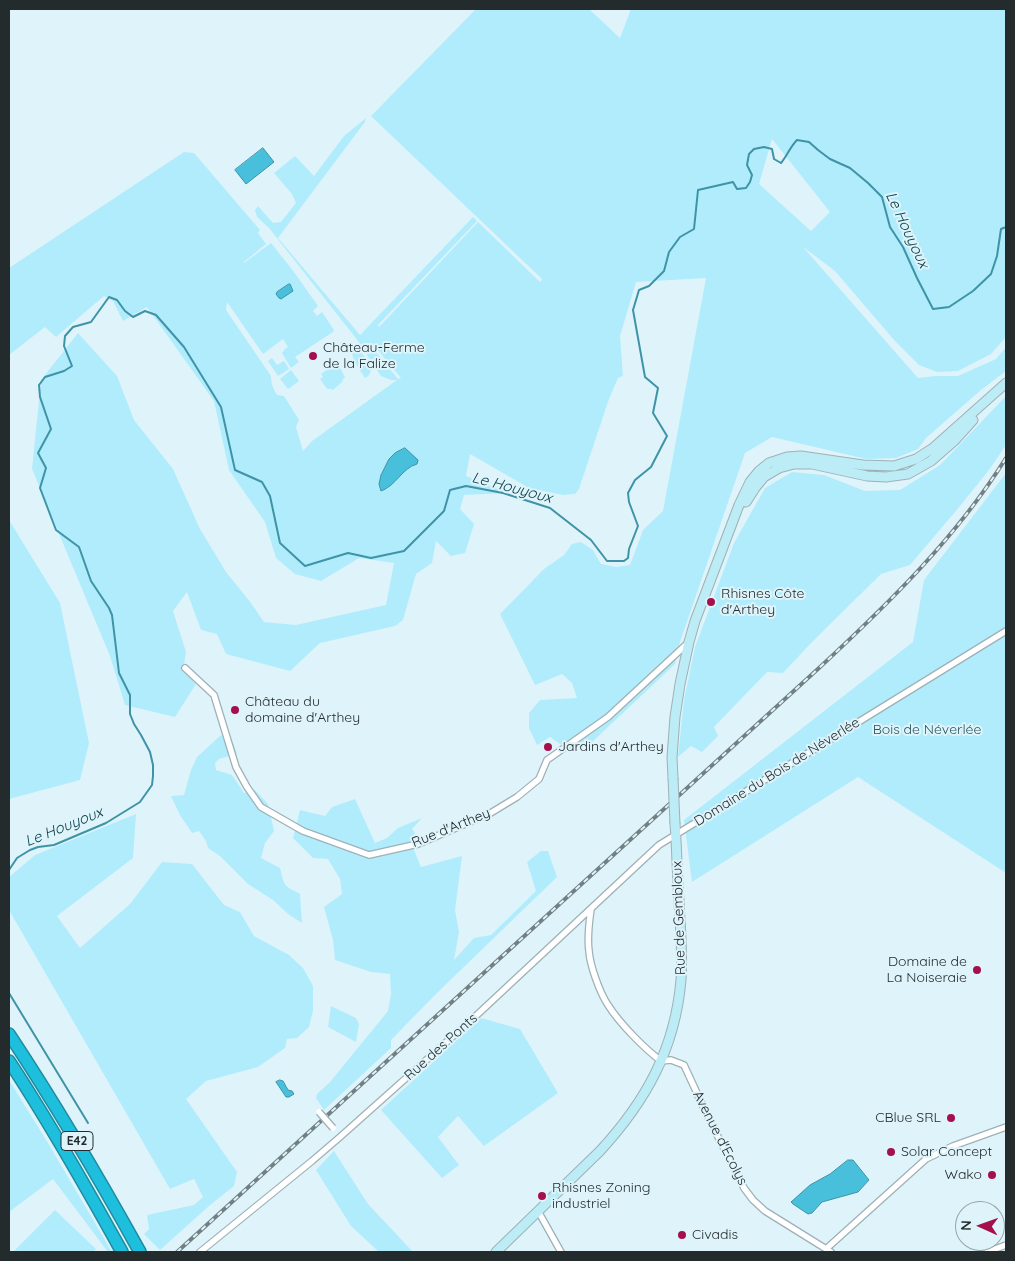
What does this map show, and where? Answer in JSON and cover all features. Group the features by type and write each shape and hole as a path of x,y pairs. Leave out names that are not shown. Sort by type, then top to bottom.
{"highway":[{"name":"E42","path":"9,1034 95,1171 140,1252"},
{"name":"E42","path":"9,1062 81,1178 122,1252"}],"main road":[{"name":"Rue de Gembloux","path":"496,1252 614,1136 638,1105 662,1061 668,1044 677,1012 681,979 681,941 672,758 675,717 680,684 695,621 750,482 769,463 787,457 801,456 863,466 894,466 916,459 933,448 1006,383"}],"street":[{"name":"Domaine du Bois de Néverlée","path":"676,834 1006,631"},
{"name":"Rue d'Arthey","path":"185,668 214,695 236,767 261,807 303,831 369,855 418,844 489,814 517,797 539,779 547,760 608,717 689,642"},
{"name":"Rue des Ponts","path":"200,1252 340,1137 479,1013 659,845 676,834"},
{"path":"591,909 589,952 594,974 607,1004 630,1032 662,1061"},
{"name":"Avenue d'Ecolys","path":"662,1061 671,1060 684,1065 744,1188 753,1200 765,1211 829,1251"},
{"path":"318,1112 340,1137"},
{"path":"829,1251 926,1159 953,1146 1006,1127"},
{"path":"538,1211 560,1252"},
{"path":"988,1252 1006,1245"}],"green space":[{"path":"476,9 589,9 620,38 631,9 1006,9 1006,337 991,354 958,371 937,372 919,365 894,340 835,271 803,247 918,378 958,376 996,359 1006,347 1006,371 926,438 918,449 896,458 866,459 772,437 745,453 680,642 675,664 590,744 571,750 550,737 537,745 529,728 529,713 540,700 577,698 572,683 562,674 535,685 500,614 544,569 564,555 572,544 581,542 593,550 601,564 616,567 630,565 643,530 663,511 706,278 636,282 620,336 623,376 618,378 609,399 579,489 575,494 563,495 529,488 470,454 466,476 508,493 464,495 460,509 474,524 465,553 451,556 436,541 432,563 416,574 403,620 395,626 320,643 290,671 226,654 217,634 201,630 187,592 173,611 186,652 183,671 196,684 175,717 125,705 110,656 32,469 41,380 78,333 117,376 134,420 173,469 200,529 226,572 264,622 296,625 386,605 394,563 359,558 321,581 295,574 276,558 265,522 229,470 214,401 147,307 123,321 113,301 104,296 56,337 45,327 9,355 9,268 184,152 194,153 260,230 258,233 266,244 244,263 271,243 318,306 313,311 317,316 322,312 334,330 295,357 299,362 291,368 282,353 288,347 283,339 263,354 227,302 226,310 271,376 272,386 277,395 284,396 299,420 296,427 303,451 312,441 397,380 381,376 355,337 269,228 257,217 255,210 258,206 273,223 281,222 296,203 292,194 274,173 295,156 314,176 344,136 366,118 365,122 278,238 360,335 473,217 477,221 378,325 379,327 478,222 540,282 542,279 371,116","holes":["772,139 830,212 811,231 759,184","372,343 401,378 398,379 370,345","395,453 410,466 387,489 381,475 389,459"]},
{"path":"351,350 358,350 369,364 370,372 365,378 354,361"},
{"path":"272,358 277,365 284,361 289,369 278,376 268,361"},
{"path":"334,365 336,367 339,366 345,377 333,390 327,389 320,379 323,377 321,374"},
{"path":"291,370 299,381 288,389 280,379"},
{"path":"1006,396 1006,445 989,470 910,565 881,574 783,673 767,672 714,727 718,736 702,752 691,746 678,757 684,700 695,647 734,543 765,488 792,472 824,475 865,491 900,490 940,465"},
{"name":"Bois de Néverlée","path":"1006,473 1006,873 858,777 692,882 684,820 913,642 924,580"},
{"path":"9,520 60,603 89,743 80,780 9,799"},
{"path":"221,735 233,743 237,754 219,759 215,763 216,770 232,775 244,793 255,790 268,804 274,831 265,843 261,858 280,868 285,885 300,894 302,923 288,914 273,900 248,884 220,856 208,848 206,841 199,831 192,833 180,815 171,796 184,795 197,757"},
{"path":"355,799 375,843 387,838 398,828 422,818 412,829 415,833 411,843 421,867 462,856 455,910 459,932 454,960 474,938 491,935 536,891 527,862 541,851 548,851 557,877 391,1040 391,1048 324,1110 316,1098 317,1094 330,1082 388,1011 391,994 390,974 371,972 335,960 333,940 324,907 342,894 340,879 328,859 313,858 293,838 300,810 325,816 332,807"},
{"path":"136,814 133,858 57,916 80,948 130,904 162,862 192,864 224,905 240,912 254,936 289,955 303,968 313,986 313,1011 309,1027 297,1038 287,1039 285,1048 258,1067 206,1081 186,1099 237,1172 234,1186 160,1250 144,1234 149,1229 147,1215 194,1205 203,1197 194,1179 170,1189 9,910 9,877 35,855"},
{"path":"331,1006 356,1018 359,1024 356,1042 328,1027"},
{"path":"481,1018 520,1029 558,1093 484,1146 458,1116 438,1137 459,1165 442,1178 381,1110"},
{"path":"9,1080 112,1252 108,1252 53,1179 9,1212"},
{"path":"334,1151 368,1204 413,1252 379,1252 351,1226 316,1170"},
{"path":"55,1210 96,1249 93,1252 13,1252"}],"water":[{"path":"263,148 274,162 246,184 235,170"},
{"path":"289,284 293,291 281,299 279,298 276,294 277,292"},
{"path":"405,448 418,460 417,464 407,469 391,485 381,491 379,484 381,475 389,459 395,453"},
{"path":"280,1080 294,1094 286,1097 276,1082"},
{"path":"848,1160 853,1160 869,1180 858,1192 822,1202 812,1213 808,1214 791,1202 810,1185 830,1174"}],"waterway":[{"name":"Le Houyoux","path":"9,870 17,858 30,850 54,845 106,823 140,802 152,785 153,765 150,752 130,714 130,695 119,673 112,615 91,581 79,547 56,530 40,488 46,468 38,453 51,429 40,397 39,385 45,377 64,371 72,366 64,346 65,336 73,327 91,322 109,297 117,300 125,311 133,317 145,311 156,315 184,347 221,407 235,470 262,482 270,496 280,543 305,566 348,553 371,558 404,551 444,511 450,490 466,486 503,493 550,508 591,540 607,561 624,561 628,558 629,549 638,526 629,502 628,493 635,480 651,467 667,436 653,413 658,388 645,377 633,310 639,290 649,286 664,271 669,252 680,237 694,229 698,190 733,182 737,189 746,188 752,175 747,165 749,154 754,149 764,147 772,149 774,159 781,163 797,140 809,142 830,159 850,168 882,197 890,227 903,247 933,309 949,307 973,291 991,274 997,256 1001,229 1006,227"},
{"path":"9,993 88,1123"}],"railway":[{"path":"177,1252 845,644 895,595 943,543 965,516 1006,458"}],"place":[{"name":"Château-Ferme de la Falize","path":"313,356"},
{"name":"Rhisnes Côte d'Arthey","path":"711,602"},
{"name":"Château du domaine d'Arthey","path":"235,710"},
{"name":"Jardins d'Arthey","path":"548,747"},
{"name":"Domaine de La Noiseraie","path":"977,970"},
{"name":"CBlue SRL","path":"951,1118"},
{"name":"Solar Concept","path":"891,1152"},
{"name":"Wako","path":"992,1175"},
{"name":"Rhisnes Zoning industriel","path":"542,1196"},
{"name":"Civadis","path":"682,1235"}]}
